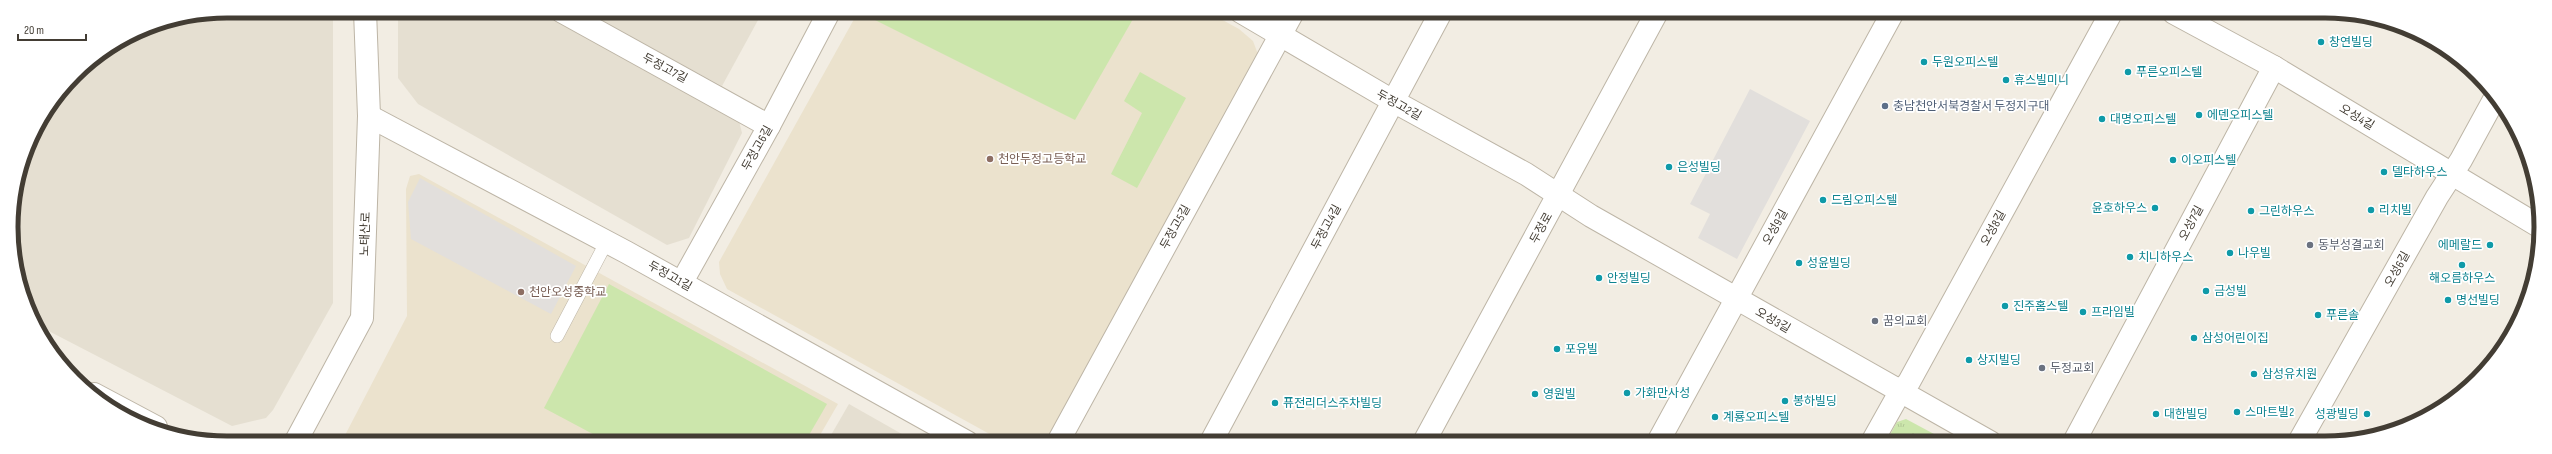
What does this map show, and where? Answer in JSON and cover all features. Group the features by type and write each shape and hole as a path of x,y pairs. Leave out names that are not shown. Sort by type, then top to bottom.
{"street":[{"name":"노태산로","path":"299,436 362,318 370,116 365,18"},
{"name":"두정고7길","path":"574,18 769,126"},
{"name":"두정고6길","path":"682,282 769,126 826,18"},
{"name":"두정고2길","path":"1251,18 1393,102 1559,194"},
{"name":"두정고5길","path":"1061,436 1290,18"},
{"name":"두정고4길","path":"1214,436 1438,18"},
{"name":"두정로","path":"1427,436 1654,18"},
{"name":"오성9길","path":"1661,436 1890,18"},
{"name":"오성8길","path":"1875,436 1900,392 1909,382 2108,18"},
{"name":"오성4길","path":"2183,18 2274,67 2534,223"},
{"name":"오성7길","path":"2077,436 2274,67"},
{"name":"오성6길","path":"2302,436 2437,197 2452,174 2493,102"},
{"name":"두정고1길","path":"370,116 606,243 682,282 956,436"},
{"name":"오성3길","path":"1559,194 1591,216 1979,436"}],"lane":[{"path":"557,336 606,243"}],"shaded area":[{"path":"213,18 333,18 333,303 273,410 266,418 232,426 45,329 34,307 25,281 18,241 18,213 25,173 34,147 46,122 61,100 89,70 122,46 147,34 173,25"},
{"path":"398,18 554,18 739,121 742,133 689,238 667,245 418,104 398,78"},
{"path":"595,18 759,18 722,86"},
{"name":"천안두정고등학교","path":"855,18 1219,18 1239,29 1253,41 1259,57 1053,436 993,436 727,289 720,274 719,262"},
{"path":"1750,89 1810,121 1737,259 1698,238 1710,214 1690,204"},
{"name":"천안오성중학교","path":"419,174 838,404 819,436 345,436 407,316 406,189 410,176"},
{"path":"420,178 576,266 551,314 411,239 408,202"},
{"path":"849,404 905,436 830,436"}],"green space":[{"path":"871,18 1134,18 1075,120"},
{"path":"1140,72 1186,98 1137,188 1111,174 1142,113 1124,101"},
{"path":"609,284 827,404 808,436 597,436 544,408"},
{"path":"1906,419 1938,436 1889,436 1897,422"}],"place":[{"name":"창연빌딩","path":"2321,42"},
{"name":"두원오피스텔","path":"1924,62"},
{"name":"푸른오피스텔","path":"2128,72"},
{"name":"휴스빌미니","path":"2006,80"},
{"name":"충남천안서북경찰서 두정지구대","path":"1885,106"},
{"name":"에덴오피스텔","path":"2199,115"},
{"name":"대명오피스텔","path":"2102,119"},
{"name":"천안두정고등학교","path":"990,159"},
{"name":"이오피스텔","path":"2173,160"},
{"name":"은성빌딩","path":"1669,167"},
{"name":"델타하우스","path":"2384,172"},
{"name":"드림오피스텔","path":"1823,200"},
{"name":"윤호하우스","path":"2155,208"},
{"name":"리치빌","path":"2371,210"},
{"name":"그린하우스","path":"2251,211"},
{"name":"동부성결교회","path":"2310,245"},
{"name":"에메랄드","path":"2490,245"},
{"name":"나우빌","path":"2230,253"},
{"name":"치니하우스","path":"2130,257"},
{"name":"성윤빌딩","path":"1799,263"},
{"name":"해오름하우스","path":"2462,265"},
{"name":"안정빌딩","path":"1599,278"},
{"name":"금성빌","path":"2206,291"},
{"name":"천안오성중학교","path":"521,292"},
{"name":"명선빌딩","path":"2448,300"},
{"name":"진주홈스텔","path":"2005,306"},
{"name":"프라임빌","path":"2083,312"},
{"name":"푸른솔","path":"2318,315"},
{"name":"꿈의교회","path":"1875,321"},
{"name":"삼성어린이집","path":"2194,338"},
{"name":"포유빌","path":"1557,349"},
{"name":"상지빌딩","path":"1969,360"},
{"name":"두정교회","path":"2042,368"},
{"name":"삼성유치원","path":"2254,374"},
{"name":"가화만사성","path":"1627,393"},
{"name":"영원빌","path":"1535,394"},
{"name":"봉하빌딩","path":"1785,401"},
{"name":"퓨전리더스주차빌딩","path":"1275,403"},
{"name":"스마트빌2","path":"2237,412"},
{"name":"대한빌딩","path":"2156,414"},
{"name":"성광빌딩","path":"2367,414"},
{"name":"계룡오피스텔","path":"1715,417"}]}
